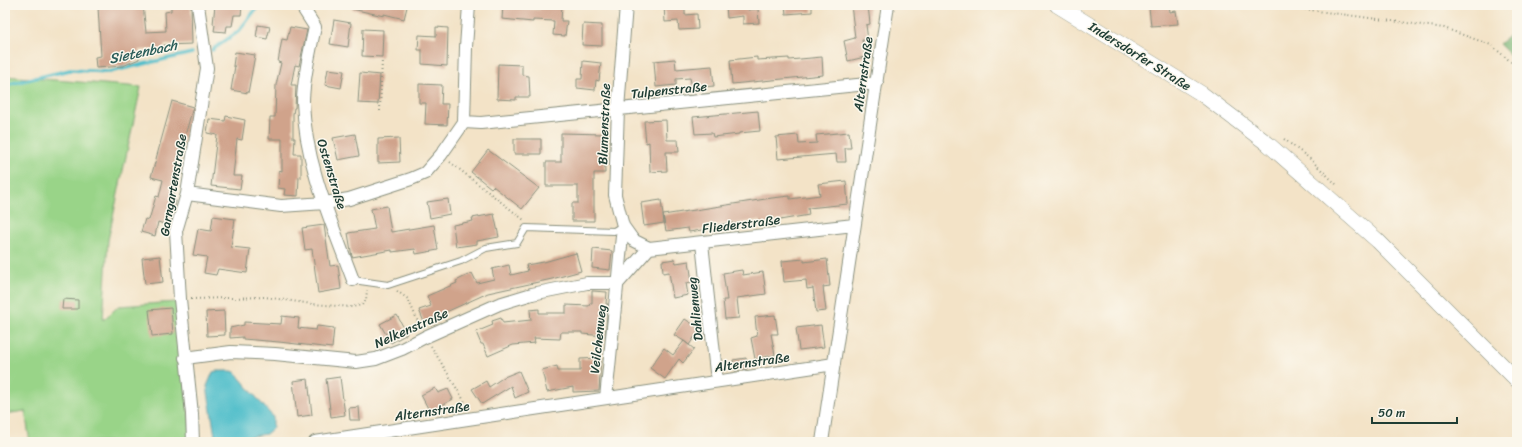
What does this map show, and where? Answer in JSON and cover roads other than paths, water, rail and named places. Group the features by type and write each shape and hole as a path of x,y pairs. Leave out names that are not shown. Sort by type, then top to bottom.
{"street":[{"name":"Garngartenstraße","path":"193,442 192,414 180,299 176,231 187,194 207,68 198,5"},
{"name":"Ostenstraße","path":"301,5 315,27 303,101 305,129 311,159 353,280"},
{"path":"187,194 281,206 326,203 349,199 425,174 441,155 464,122 466,47 469,5"},
{"name":"Blumenstraße","path":"626,5 618,109 615,195 623,226 633,240 649,248"},
{"name":"Alternstraße","path":"315,442 834,364 888,5"},
{"name":"Indersdorfer Straße","path":"1057,5 1202,94 1268,144 1378,241 1517,380"},
{"name":"Tulpenstraße","path":"464,122 481,123 876,83"},
{"name":"Fliederstraße","path":"649,248 854,225"},
{"name":"Veilchenweg","path":"606,398 623,226"},
{"name":"Dahlienweg","path":"702,243 716,372"},
{"path":"618,283 649,248"},
{"name":"Nelkenstraße","path":"186,358 231,352 276,354 356,362 376,359 402,349 425,337 499,304 532,294 588,283 618,283"},
{"path":"822,442 834,364"}],"lane":[{"path":"353,280 388,285 461,261 486,248 517,243 526,228 614,231 623,226"}],"water":[{"path":"213,372 235,372 273,417 273,428 266,434 223,441 215,436 207,386"}],"waterway":[{"name":"Sietenbach","path":"212,50 239,31 259,5"},
{"name":"Sietenbach","path":"5,85 70,70 109,72 192,53"}]}
